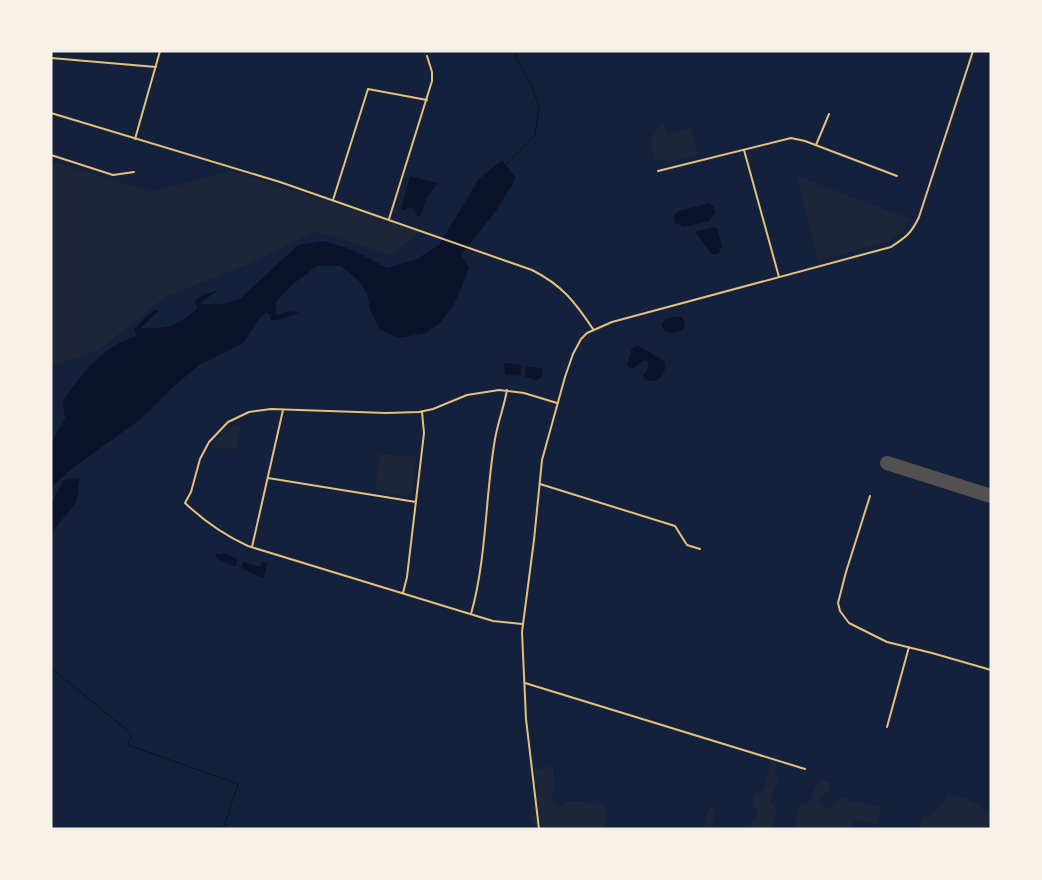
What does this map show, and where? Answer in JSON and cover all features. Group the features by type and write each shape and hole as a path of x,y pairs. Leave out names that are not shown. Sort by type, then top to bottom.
{"street":[{"path":"135,139 160,51"},
{"path":"539,829 526,720 523,624 542,460 557,403 573,354 580,340 593,330 612,322 891,247 910,234 919,217 973,51"},
{"path":"389,219 432,81 432,72 427,56"},
{"path":"51,58 156,67"},
{"path":"333,200 368,89 427,100"},
{"path":"51,113 333,200 532,270 549,279 564,291 578,307 593,330"},
{"path":"816,145 829,114"},
{"path":"658,171 791,138 805,141 897,176"},
{"path":"744,150 778,277"},
{"path":"51,155 113,175 134,172"},
{"path":"523,624 493,621 252,547 221,532 186,503 191,492 197,466 204,450 216,434 235,418 256,411 386,413 422,411 433,409 479,392 507,390 557,403"},
{"path":"471,614 478,585 496,437 507,390"},
{"path":"252,547 283,410"},
{"path":"402,593 407,577 424,433 422,411"},
{"path":"268,478 416,502"},
{"path":"540,484 675,526 687,545 700,549"},
{"path":"870,496 838,603 843,615 855,627 887,642 991,670"},
{"path":"887,726 909,647"},
{"path":"524,683 805,768"}],"shaded area":[{"path":"662,121 668,135 691,128 698,155 668,163 659,159 654,160 650,141"},
{"path":"502,160 516,178 496,211 461,255 469,268 454,305 440,323 426,333 399,338 380,329 371,312 367,294 360,282 341,266 317,266 293,284 276,302 276,315 292,311 299,313 278,320 270,320 270,315 266,312 243,343 199,365 142,418 70,470 51,488 51,442 65,419 63,401 85,371 104,353 125,340 137,336 134,330 145,317 155,310 158,311 141,328 166,327 177,323 197,309 195,301 205,294 219,290 201,302 202,304 223,304 240,299 298,245 324,241 353,250 387,268 417,259 439,245 479,179"},
{"path":"51,161 151,192 233,171 422,231 391,255 315,231 251,263 165,297 100,349 51,367"},
{"path":"410,176 438,183 426,199 420,217 416,215 415,209 408,207 403,211 401,208"},
{"path":"797,176 910,219 900,235 889,241 818,261"},
{"path":"709,203 716,212 709,221 684,227 675,223 674,215 677,212"},
{"path":"717,228 722,247 719,249 720,252 714,255 695,232"},
{"path":"682,317 685,323 683,330 673,333 664,331 662,324 666,319"},
{"path":"637,345 664,361 664,372 659,379 651,381 644,379 643,375 649,364 646,360 634,368 629,368 627,364 632,348"},
{"path":"505,363 521,365 521,376 505,374"},
{"path":"526,367 543,368 542,377 536,380 525,377"},
{"path":"241,424 236,450 212,446 224,432"},
{"path":"380,454 416,457 412,493 407,496 375,491"},
{"path":"80,478 76,503 51,533 51,503 64,480"},
{"path":"223,553 238,559 235,567 216,558 216,554"},
{"path":"243,562 260,567 262,562 267,564 264,576 262,578 241,568"},
{"path":"775,753 779,754 775,774 779,777 770,802 777,809 773,824 783,829 749,829 758,811 752,808 755,794 764,790"},
{"path":"546,766 553,768 554,789 552,802 557,804 559,808 567,801 581,801 593,805 596,802 604,806 606,820 603,829 540,829 539,825 532,823 529,814 539,789 534,774 535,769 543,769"},
{"path":"821,780 830,782 829,791 822,795 819,803 821,806 830,808 834,806 839,797 880,806 878,825 856,820 852,829 794,829 799,806 810,802 815,787"},
{"path":"948,795 968,799 991,812 991,829 919,829 922,817 931,816"},
{"path":"711,807 715,808 712,829 703,829 708,812"}],"waterway":[{"path":"506,165 535,135 539,107 531,84 514,51"},
{"path":"51,668 127,730 131,736 128,745 238,784 223,829"}],"taxiway":[{"path":"887,463 991,496"}]}
